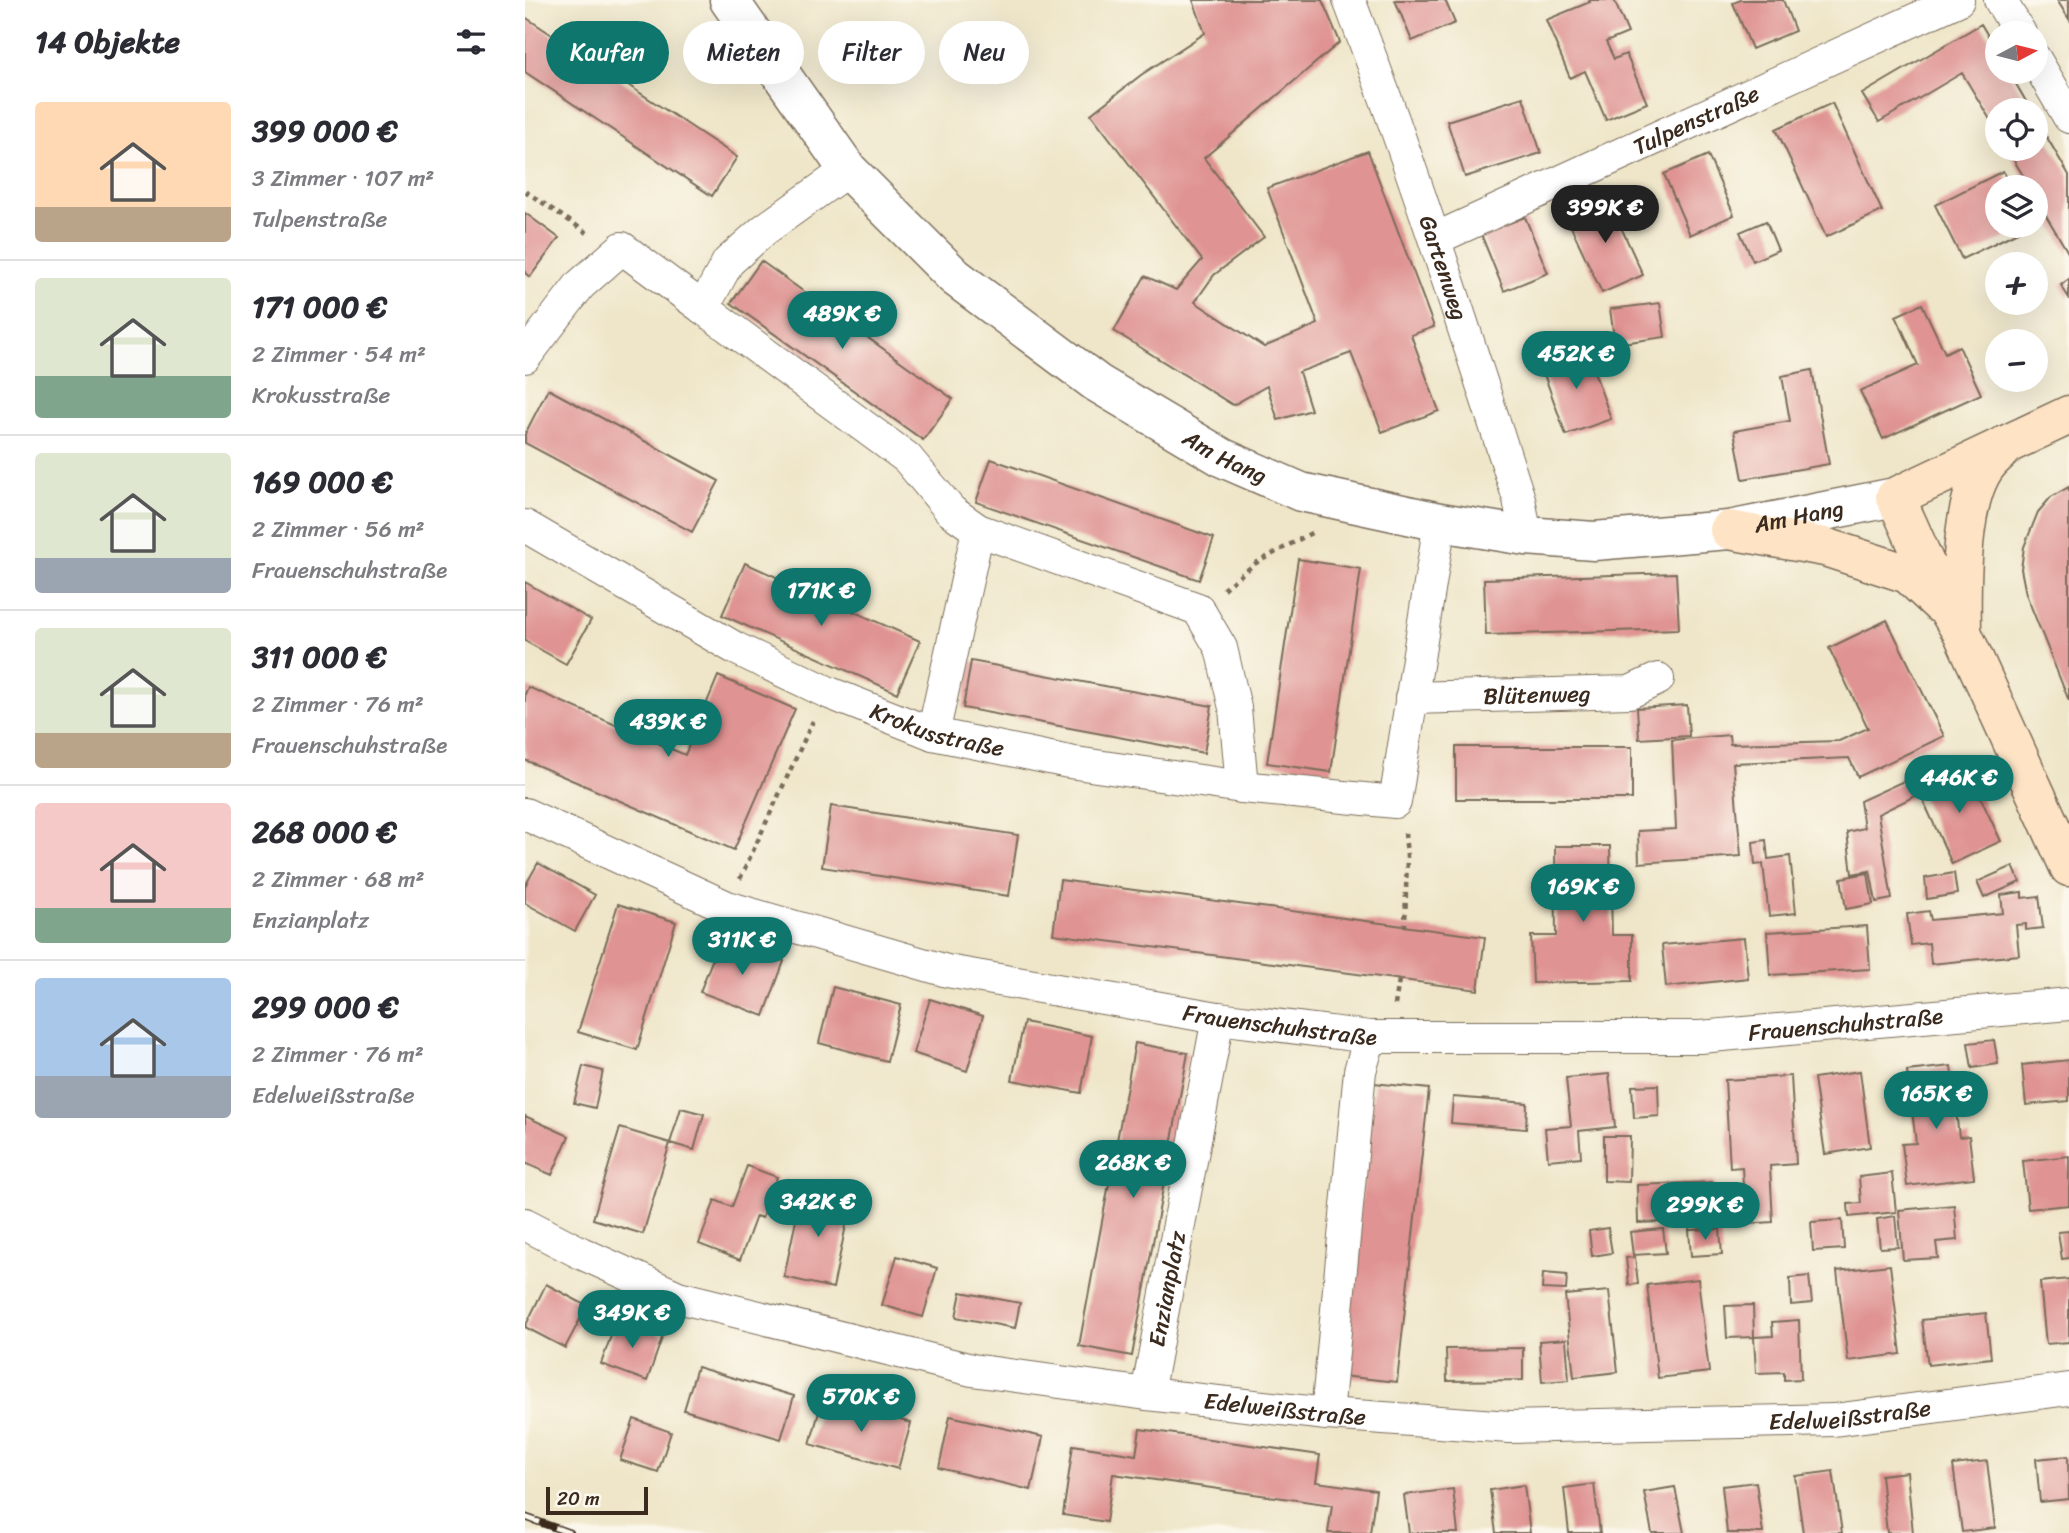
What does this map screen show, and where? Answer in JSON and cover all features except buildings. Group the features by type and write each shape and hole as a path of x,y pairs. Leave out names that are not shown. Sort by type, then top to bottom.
{"main road":[{"path":"2069,415 1895,497 2069,867"},
{"path":"1953,620 1972,499 1986,466 2010,442"},
{"path":"1728,530 1825,547 1908,574 1953,620"}],"street":[{"name":"Am Hang","path":"729,0 848,170 955,277 1097,383 1223,458 1301,492 1440,522 1526,536 1594,541 1728,530 1895,497"},
{"name":"Gartenweg","path":"1349,0 1394,116 1435,239 1519,499 1526,536"},
{"name":"Tulpenstraße","path":"1435,239 1958,0"},
{"path":"2000,0 2013,21"},
{"path":"2048,81 2069,117"},
{"path":"702,308 728,262 764,230 848,170"},
{"path":"525,357 580,285 622,248 907,458 951,512 978,530 1198,609 1221,648 1235,708 1242,787"},
{"path":"1395,802 1440,522"},
{"name":"Krokusstraße","path":"525,526 735,648 827,692 933,734 1069,762 1242,787 1395,802"},
{"path":"933,734 978,530"},
{"name":"Blütenweg","path":"1411,698 1630,692 1658,679"},
{"name":"Frauenschuhstraße","path":"525,814 727,907 947,971 1217,1018 1370,1037 1700,1037 2069,1004"},
{"name":"Enzianplatz","path":"1147,1394 1217,1018"},
{"path":"1327,1414 1360,1070 1370,1037"},
{"name":"Edelweißstraße","path":"525,1224 678,1297 972,1370 1147,1394 1327,1414 1510,1427 1834,1420 2069,1390"}],"path":[{"path":"525,191 581,230 622,248"},
{"path":"1198,609 1256,563 1322,527"},
{"path":"727,907 827,692"},
{"path":"1395,802 1405,830 1405,926"}],"railway":[{"path":"525,1517 570,1533"}]}
